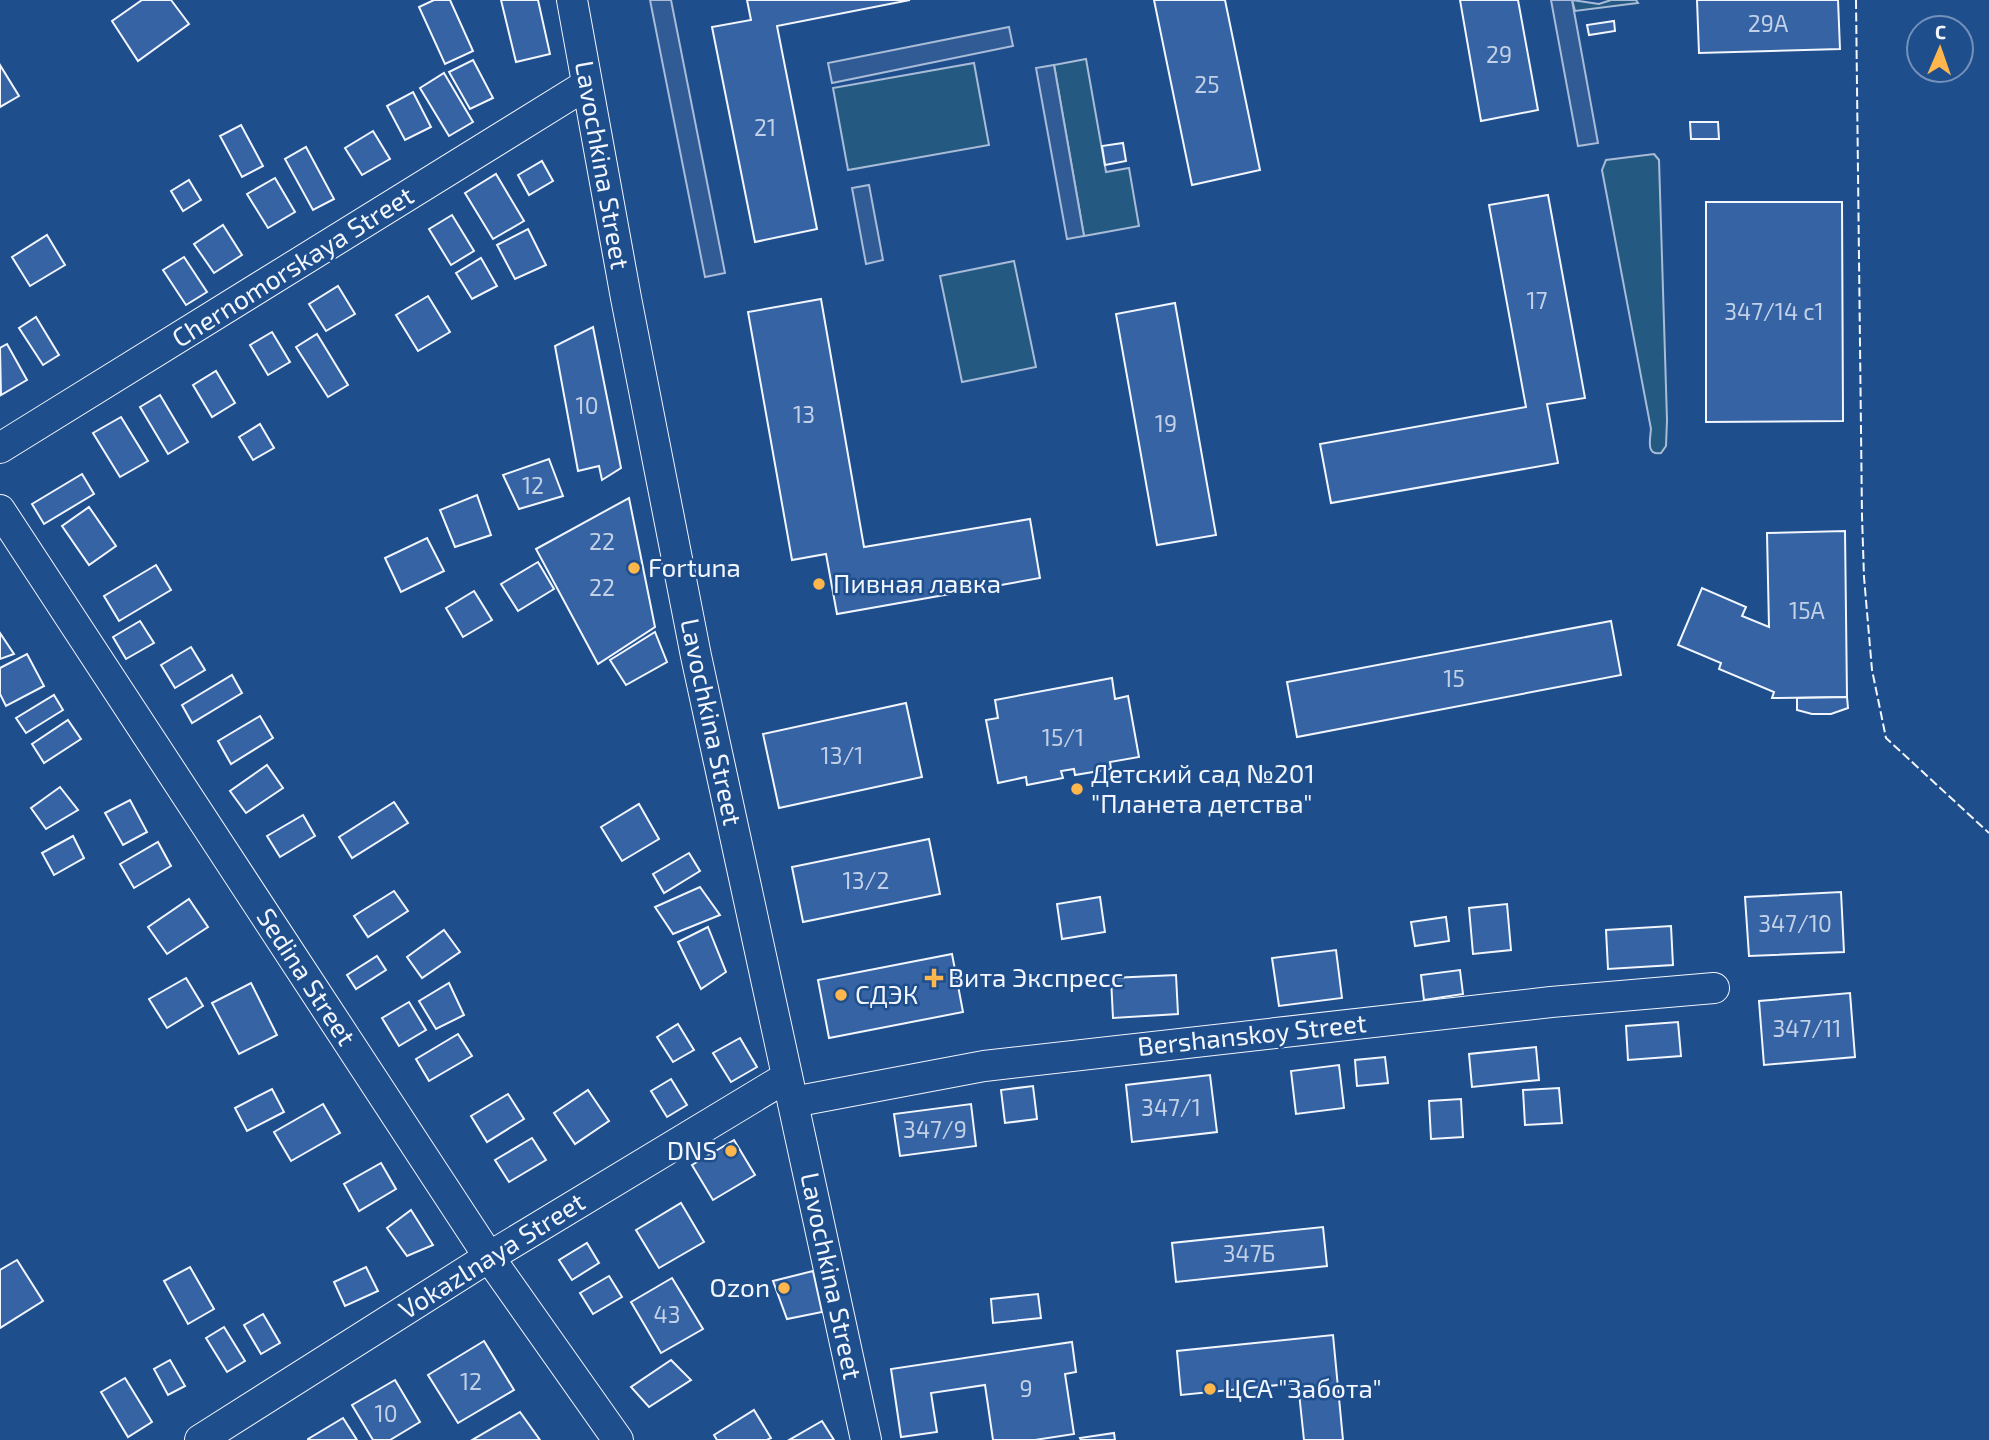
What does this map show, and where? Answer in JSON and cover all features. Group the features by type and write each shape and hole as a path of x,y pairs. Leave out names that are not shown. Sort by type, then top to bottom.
{"street":[{"name":"Lavochkina Street","path":"572,0 696,656 866,1440"},
{"name":"Chernomorskaya Street","path":"0,448 586,85"},
{"name":"Sedina Street","path":"0,510 489,1257 618,1440"},
{"name":"Bershanskoy Street","path":"790,1089 1551,1002 1714,988"},
{"name":"Vokazlnaya Street","path":"200,1440 489,1257 790,1089"}],"shaded area":[{"path":"650,0 671,0 725,273 705,277"},
{"path":"1551,0 1572,0 1598,143 1578,146"},
{"path":"1572,0 1599,4 1611,0 1636,0 1638,3 1575,11"},
{"path":"1009,27 1013,46 832,83 828,63"},
{"path":"1086,59 1106,172 1129,168 1139,226 1084,236 1054,65"},
{"path":"974,63 989,145 848,170 833,88"},
{"path":"1054,65 1084,236 1067,239 1036,68"},
{"path":"1654,154 1659,160 1667,420 1666,446 1661,453 1653,452 1650,446 1651,429 1602,170 1606,160"},
{"path":"869,185 883,260 866,264 852,188"},
{"path":"1014,261 1036,367 962,382 940,276"}],"building":[{"path":"142,0 171,0 189,24 138,61 112,21"},
{"path":"434,0 450,0 473,51 445,64 419,7"},
{"path":"501,0 538,0 550,54 516,62"},
{"path":"747,0 910,0 777,26 817,229 755,242 712,27 751,20"},
{"path":"1154,0 1225,0 1260,170 1192,185"},
{"path":"1460,0 1518,0 1538,110 1481,121"},
{"path":"1697,0 1838,0 1840,49 1699,53"},
{"path":"1614,21 1615,31 1589,35 1587,25"},
{"path":"473,60 493,98 470,109 449,72"},
{"path":"0,65 19,96 0,107"},
{"path":"444,73 473,122 449,136 420,88"},
{"path":"413,92 431,127 405,140 387,106"},
{"path":"1690,122 1718,122 1719,139 1691,139"},
{"path":"241,125 263,166 242,177 220,136"},
{"path":"373,131 390,159 362,175 345,148"},
{"path":"1123,143 1126,161 1105,165 1102,146"},
{"path":"306,147 334,199 313,210 285,159"},
{"path":"542,161 553,181 529,195 518,175"},
{"path":"496,174 524,221 493,239 465,193"},
{"path":"275,178 295,212 268,228 247,194"},
{"path":"189,180 201,200 183,211 171,191"},
{"path":"1548,195 1585,398 1547,404 1558,463 1331,503 1320,444 1526,407 1489,205"},
{"path":"1706,202 1842,202 1843,421 1706,422"},
{"path":"452,215 474,251 451,265 429,229"},
{"path":"223,225 242,255 214,273 194,244"},
{"path":"528,229 546,265 515,279 497,245"},
{"path":"47,235 65,265 30,286 12,257"},
{"path":"184,257 207,292 186,305 163,270"},
{"path":"481,258 497,286 472,299 456,273"},
{"path":"338,286 355,314 326,331 309,304"},
{"path":"428,296 450,332 418,351 396,315"},
{"path":"821,299 864,547 1030,519 1040,578 837,614 826,554 792,560 748,312"},
{"path":"1175,303 1216,535 1157,545 1116,314"},
{"path":"36,317 59,355 43,365 19,328"},
{"path":"593,327 621,468 602,480 599,466 578,471 555,346"},
{"path":"272,332 290,362 268,375 250,345"},
{"path":"317,334 348,385 328,397 296,347"},
{"path":"7,344 27,380 1,395 0,348"},
{"path":"216,371 235,403 212,417 193,385"},
{"path":"160,395 188,442 168,454 140,407"},
{"path":"121,417 148,461 120,477 93,433"},
{"path":"260,424 274,448 253,460 239,437"},
{"path":"549,459 563,496 519,509 503,475"},
{"path":"82,474 94,494 44,524 32,504"},
{"path":"477,495 491,535 455,547 440,510"},
{"path":"629,498 655,627 598,664 536,549"},
{"path":"89,507 116,546 89,565 62,526"},
{"path":"1845,531 1847,697 1772,698 1774,692 1719,669 1721,663 1678,645 1702,588 1746,607 1742,616 1769,627 1767,533"},
{"path":"427,538 444,571 401,592 385,558"},
{"path":"538,562 554,589 518,611 501,584"},
{"path":"156,565 171,590 119,621 104,596"},
{"path":"474,591 492,620 463,637 446,608"},
{"path":"140,621 154,643 126,659 113,637"},
{"path":"1611,621 1621,675 1297,737 1287,682"},
{"path":"655,632 667,662 626,685 610,660"},
{"path":"0,633 14,654 0,659"},
{"path":"191,647 205,670 175,688 161,665"},
{"path":"27,654 44,686 6,706 0,694 0,668"},
{"path":"232,675 242,693 192,723 182,705"},
{"path":"1112,678 1115,699 1128,696 1139,757 1110,762 1111,769 1075,775 1074,769 1061,771 1063,778 1027,785 1026,777 998,783 986,720 998,718 995,700"},
{"path":"54,695 63,710 26,733 16,718"},
{"path":"1847,697 1848,708 1831,714 1812,714 1797,710 1797,698"},
{"path":"906,703 922,777 779,808 763,734"},
{"path":"260,716 273,738 231,764 218,741"},
{"path":"68,720 81,739 44,763 32,744"},
{"path":"267,765 283,788 246,813 230,791"},
{"path":"60,787 78,810 46,829 31,808"},
{"path":"130,800 147,832 123,845 105,813"},
{"path":"394,802 408,823 352,858 339,837"},
{"path":"639,804 659,839 622,861 601,827"},
{"path":"303,815 315,836 280,857 267,836"},
{"path":"73,836 84,858 54,875 42,853"},
{"path":"929,839 940,894 803,922 792,867"},
{"path":"158,842 171,866 134,888 120,864"},
{"path":"689,853 700,871 664,893 653,874"},
{"path":"700,887 720,915 673,934 655,907"},
{"path":"394,891 408,911 368,937 354,916"},
{"path":"1841,892 1844,952 1749,956 1745,897"},
{"path":"1100,897 1105,932 1062,939 1057,904"},
{"path":"189,899 208,927 167,954 148,927"},
{"path":"1507,904 1511,950 1473,954 1469,908"},
{"path":"1446,917 1449,941 1415,946 1411,922"},
{"path":"1671,926 1673,965 1608,969 1606,930"},
{"path":"708,927 726,972 701,989 678,942"},
{"path":"444,930 460,952 422,978 407,957"},
{"path":"1336,950 1342,998 1279,1006 1272,958"},
{"path":"952,954 963,1012 829,1038 818,980"},
{"path":"377,956 386,970 356,989 347,975"},
{"path":"1460,970 1463,994 1424,1000 1421,975"},
{"path":"1176,975 1178,1014 1113,1018 1111,978"},
{"path":"186,978 203,1006 167,1028 149,999"},
{"path":"251,983 277,1035 239,1054 212,1003"},
{"path":"449,983 464,1015 436,1029 419,1001"},
{"path":"1850,993 1855,1057 1764,1065 1759,1001"},
{"path":"409,1002 426,1030 399,1046 382,1018"},
{"path":"1678,1022 1681,1056 1628,1060 1626,1026"},
{"path":"678,1024 694,1050 673,1062 657,1037"},
{"path":"458,1034 472,1056 429,1081 416,1059"},
{"path":"740,1038 757,1067 731,1082 713,1053"},
{"path":"1536,1047 1539,1080 1472,1087 1469,1054"},
{"path":"1385,1057 1388,1083 1357,1086 1355,1060"},
{"path":"1339,1065 1344,1108 1296,1114 1291,1071"},
{"path":"1210,1075 1217,1132 1132,1142 1126,1085"},
{"path":"671,1079 687,1105 667,1117 651,1091"},
{"path":"1033,1086 1037,1119 1005,1123 1001,1090"},
{"path":"1559,1088 1562,1123 1525,1125 1523,1090"},
{"path":"272,1089 284,1112 247,1131 235,1108"},
{"path":"588,1090 609,1121 575,1144 554,1113"},
{"path":"508,1094 524,1119 487,1142 471,1116"},
{"path":"1461,1099 1463,1137 1431,1139 1429,1101"},
{"path":"323,1104 340,1133 291,1161 274,1132"},
{"path":"971,1104 976,1146 900,1156 894,1114"},
{"path":"532,1138 546,1160 509,1182 495,1160"},
{"path":"734,1140 755,1175 713,1200 692,1165"},
{"path":"381,1163 396,1189 359,1211 344,1184"},
{"path":"681,1203 704,1242 659,1268 636,1230"},
{"path":"411,1210 433,1245 407,1256 387,1228"},
{"path":"1323,1227 1327,1266 1176,1282 1172,1243"},
{"path":"587,1243 599,1263 572,1280 559,1260"},
{"path":"17,1260 43,1301 0,1328 0,1270"},
{"path":"190,1267 214,1309 188,1324 164,1281"},
{"path":"366,1267 378,1291 345,1306 334,1282"},
{"path":"813,1271 822,1312 787,1319 773,1281"},
{"path":"609,1276 622,1297 593,1314 580,1293"},
{"path":"672,1278 703,1329 661,1353 631,1302"},
{"path":"1038,1294 1041,1318 993,1323 991,1299"},
{"path":"263,1314 280,1343 261,1354 244,1325"},
{"path":"224,1327 245,1361 227,1372 206,1338"},
{"name":"ЦСА \"Забота\"","path":"1333,1335 1343,1440 1304,1440 1298,1383 1181,1395 1177,1351"},
{"path":"484,1341 514,1390 458,1423 428,1375"},
{"path":"1072,1342 1076,1372 1065,1374 1074,1434 1035,1440 993,1440 985,1385 931,1393 937,1432 901,1437 891,1369"},
{"path":"170,1360 185,1386 168,1395 154,1369"},
{"path":"671,1360 691,1380 649,1407 631,1387"},
{"path":"125,1378 152,1422 128,1437 101,1392"},
{"path":"395,1380 420,1422 390,1440 373,1440 352,1405"},
{"path":"754,1410 771,1438 717,1440 714,1435"},
{"path":"520,1412 540,1440 472,1440"},
{"path":"343,1418 357,1440 308,1440 308,1439"},
{"path":"822,1421 834,1440 789,1440"},
{"path":"1114,1433 1115,1440 1080,1438"}],"fence":[{"path":"1856,0 1862,516 1872,670 1886,738 1989,833"}],"place":[{"name":"Fortuna","path":"634,568"},
{"name":"Пивная лавка","path":"819,584"},
{"name":"Детский сад №201 \"Планета детства\"","path":"1077,789"},
{"name":"Вита Экспресс","path":"934,978"},
{"name":"СДЭК","path":"841,995"},
{"name":"DNS","path":"731,1151"},
{"name":"Ozon","path":"784,1288"},
{"name":"ЦСА \"Забота\"","path":"1210,1389"}]}
